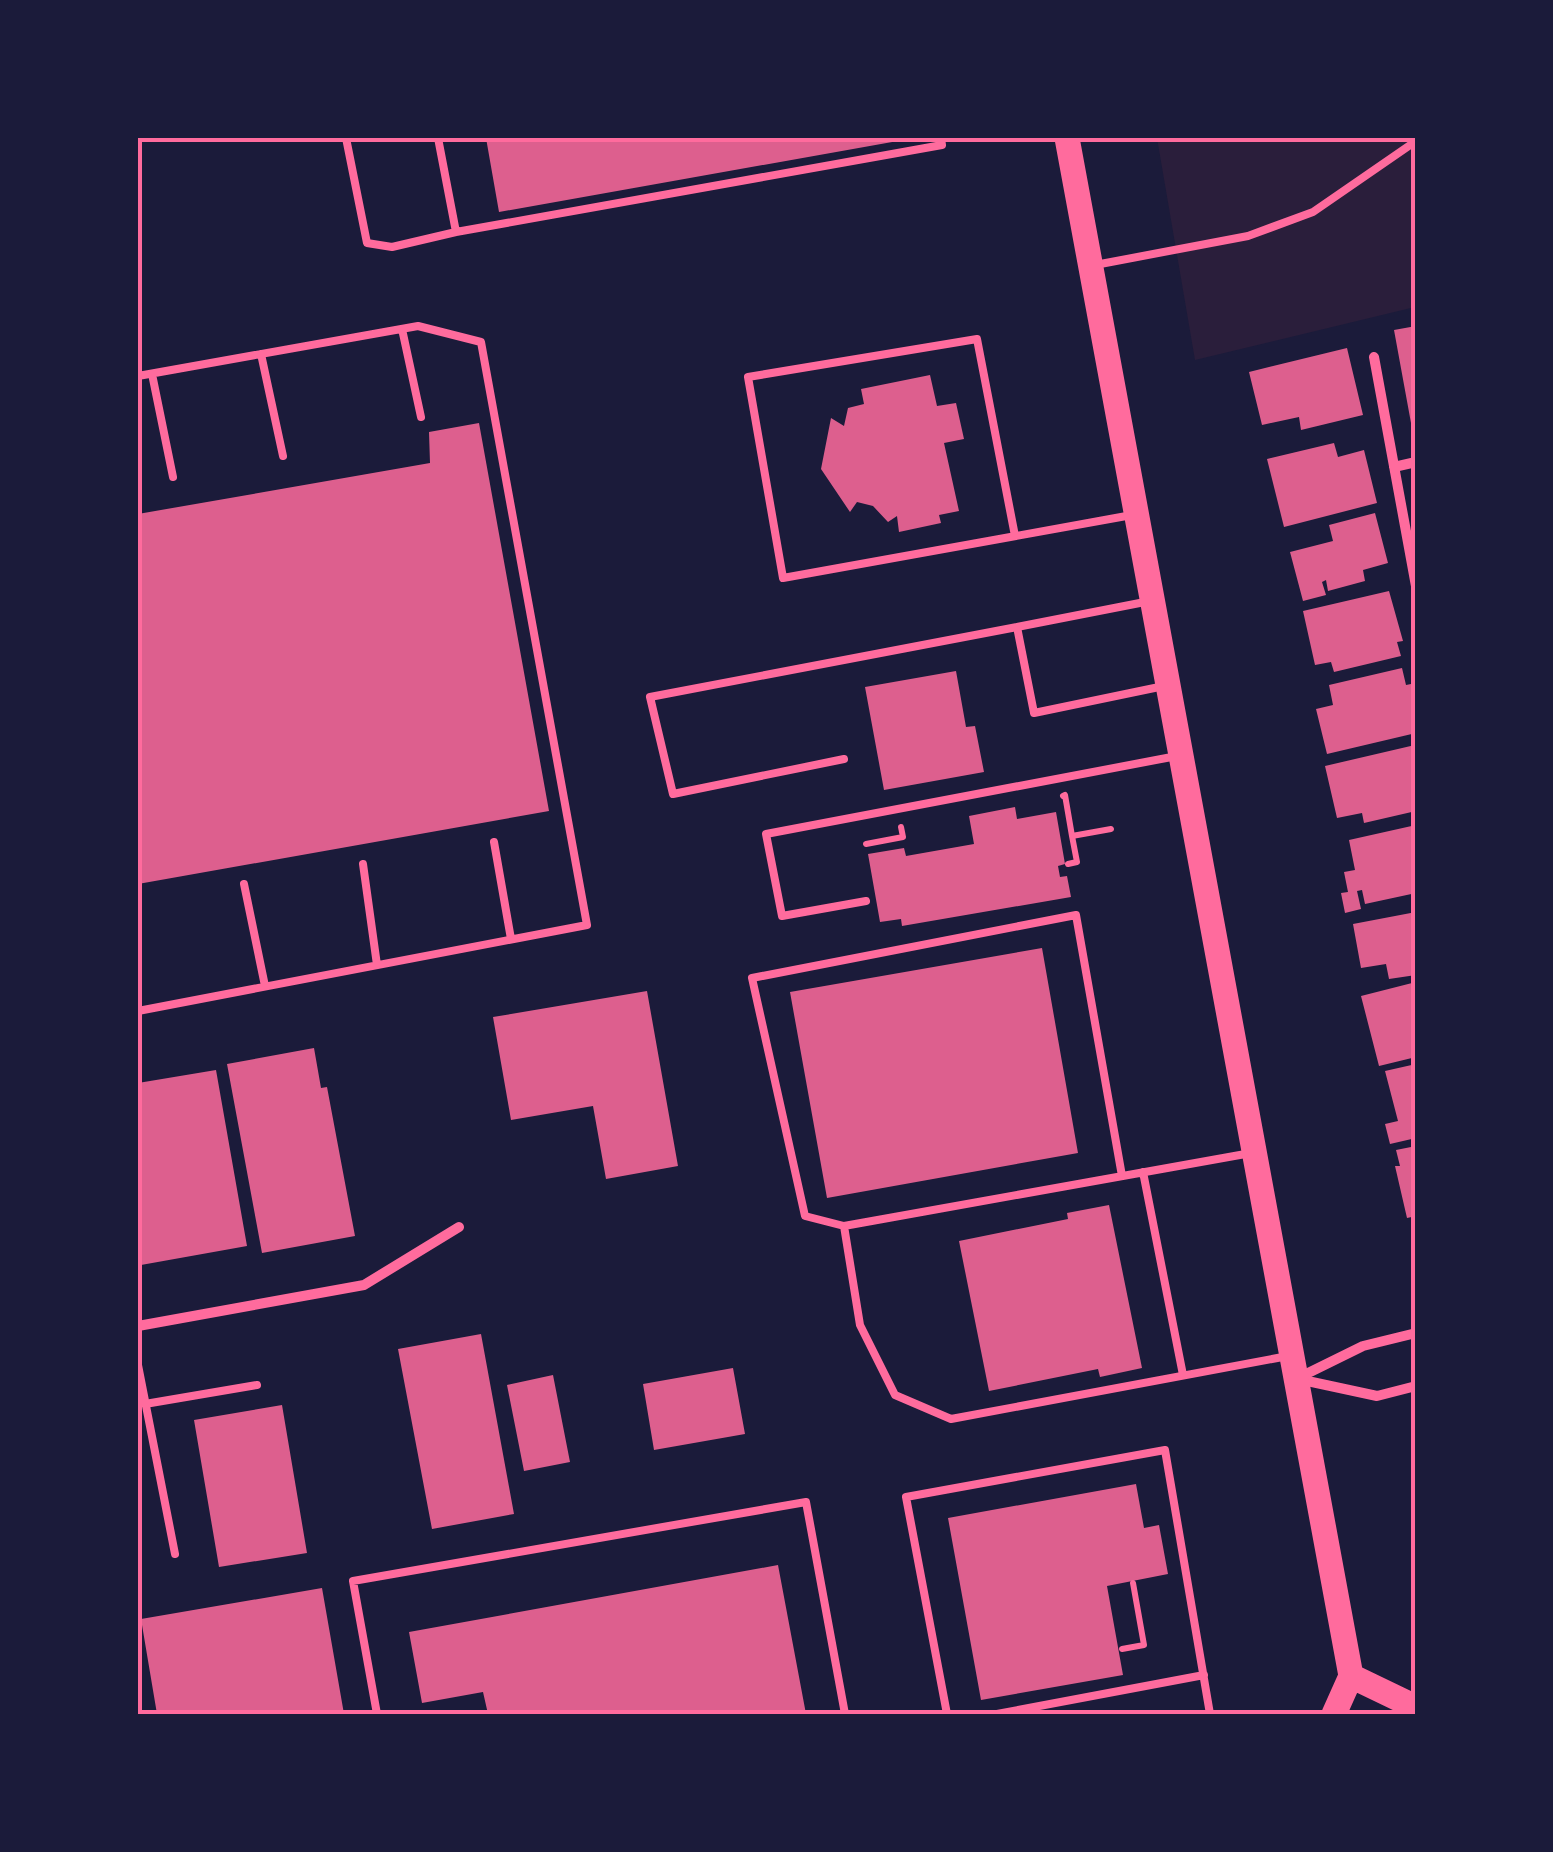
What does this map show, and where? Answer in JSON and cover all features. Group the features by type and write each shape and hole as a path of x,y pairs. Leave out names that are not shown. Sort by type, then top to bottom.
{"main road":[{"path":"1067,138 1351,1676 1334,1714"},
{"path":"1351,1676 1405,1702 1407,1714"}],"street":[{"path":"1374,357 1416,586"},
{"path":"1394,467 1416,462"},
{"path":"138,1326 364,1285 459,1227"},
{"path":"1294,1367 1416,1333"},
{"path":"1294,1367 1378,1396 1416,1386"}],"lane":[{"path":"346,138 368,244 392,247 456,232 942,145 941,138"},
{"path":"438,138 456,232"},
{"path":"1090,266 1248,236 1313,212 1416,141"},
{"path":"138,376 418,326 482,342 587,925 138,1010"},
{"path":"402,329 421,417"},
{"path":"1015,536 977,339 748,377 783,578 1015,536 1136,514"},
{"path":"261,354 282,456"},
{"path":"152,374 173,477"},
{"path":"844,758 672,794 650,697 1153,600"},
{"path":"1017,627 1034,713 1168,686"},
{"path":"866,901 782,916 766,834 1181,755"},
{"path":"494,842 511,939"},
{"path":"363,864 377,965"},
{"path":"244,884 265,986"},
{"path":"1122,1176 1076,915 752,978 805,1216 844,1226 1254,1153"},
{"path":"1144,1172 1183,1376"},
{"path":"844,1226 860,1325 895,1395 951,1419 1183,1376 1294,1367"},
{"path":"138,1365 175,1554"},
{"path":"145,1404 256,1386"},
{"path":"946,1714 906,1496 1166,1450 1210,1714"},
{"path":"377,1714 353,1581 806,1502 845,1714"},
{"path":"997,1714 1204,1675"}],"path":[{"path":"1068,864 1078,862 1072,836 1111,829"},
{"path":"1122,1649 1144,1645 1146,1637 1133,1583"}],"shaded area":[{"path":"1157,138 1415,138 1415,307 1195,360"}],"building":[{"path":"486,138 909,138 909,139 499,212"},
{"path":"1416,326 1416,422 1411,423 1394,330"},
{"path":"1347,348 1363,415 1301,430 1299,417 1262,425 1249,372"},
{"path":"930,375 937,406 956,403 964,439 944,443 959,511 939,515 941,523 899,532 897,516 888,522 873,506 857,502 850,512 821,469 831,418 844,426 848,408 864,404 861,389"},
{"path":"479,423 549,811 138,884 138,514 430,463 429,432"},
{"path":"1334,443 1338,457 1364,450 1377,503 1284,527 1267,459"},
{"path":"1375,513 1388,563 1363,570 1365,581 1328,591 1326,580 1322,582 1326,595 1303,601 1290,552 1333,541 1329,525"},
{"path":"1389,591 1403,641 1397,642 1401,656 1334,672 1331,662 1315,665 1303,611"},
{"path":"1402,668 1416,706 1416,733 1327,754 1316,709 1333,705 1329,685"},
{"path":"956,671 966,727 975,726 984,772 884,790 865,687"},
{"path":"1415,745 1416,811 1364,823 1362,813 1337,818 1325,766"},
{"path":"1015,807 1017,819 1056,812 1065,864 1058,866 1060,877 1067,876 1071,897 902,926 901,919 880,922 868,854 904,848 906,856 974,844 969,816"},
{"path":"1416,825 1416,893 1365,904 1362,890 1357,891 1361,909 1345,913 1341,893 1348,892 1344,872 1355,870 1349,840"},
{"path":"1416,912 1416,975 1389,979 1386,964 1361,968 1353,924"},
{"path":"1042,948 1078,1153 827,1198 790,992"},
{"path":"1416,982 1416,1057 1379,1066 1361,996"},
{"path":"647,991 678,1166 606,1179 593,1106 511,1120 493,1017"},
{"path":"314,1048 321,1088 327,1087 355,1236 262,1253 227,1064"},
{"path":"1416,1064 1416,1138 1390,1144 1385,1124 1398,1121 1385,1071"},
{"path":"216,1070 247,1246 141,1265 138,1083"},
{"path":"1416,1146 1416,1216 1407,1218 1395,1166 1400,1166 1396,1150"},
{"path":"1109,1205 1142,1368 1100,1377 1098,1369 989,1391 959,1241 1068,1219 1067,1213"},
{"path":"481,1334 514,1514 432,1529 398,1349"},
{"path":"733,1368 745,1434 654,1450 643,1384"},
{"path":"553,1375 570,1462 524,1471 507,1385"},
{"path":"282,1405 307,1553 219,1567 194,1420"},
{"path":"1136,1484 1144,1528 1159,1525 1168,1574 1107,1586 1123,1675 981,1700 948,1518"},
{"path":"778,1565 806,1714 488,1714 483,1692 422,1703 409,1632"},
{"path":"322,1588 344,1714 157,1714 141,1619"}]}
